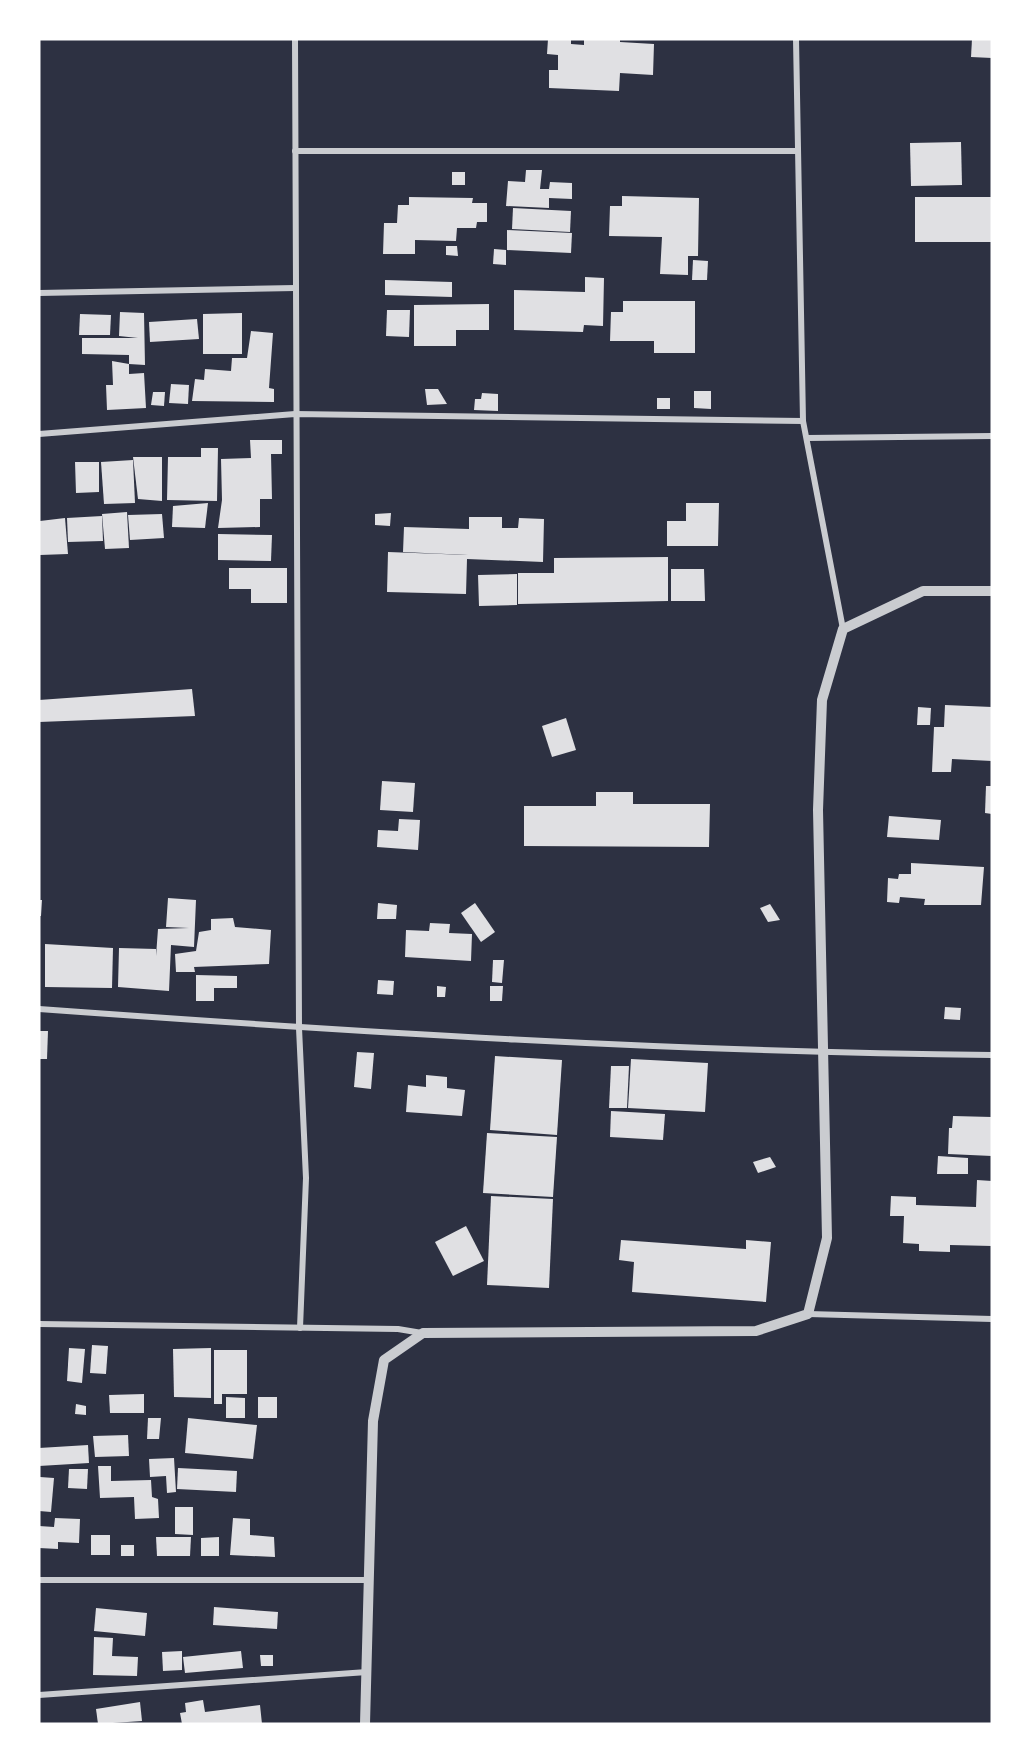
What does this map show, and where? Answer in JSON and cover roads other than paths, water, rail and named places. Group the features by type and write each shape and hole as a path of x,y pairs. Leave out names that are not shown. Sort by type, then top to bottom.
{"street":[{"path":"295,39 299,1028 306,1178 300,1328"},
{"path":"796,39 803,421 843,629 822,700 818,810 827,1238 808,1314"},
{"path":"295,151 798,151"},
{"path":"39,294 295,288"},
{"path":"39,434 295,414 803,421"},
{"path":"807,438 992,435"},
{"path":"843,629 922,591 992,591"},
{"path":"39,1009 299,1028 822,1053 992,1055"},
{"path":"39,1324 398,1329 423,1333 756,1331 808,1314 992,1319"},
{"path":"365,1724 373,1421 384,1360 423,1333"},
{"path":"39,1580 368,1580"},
{"path":"39,1695 366,1672"}]}
